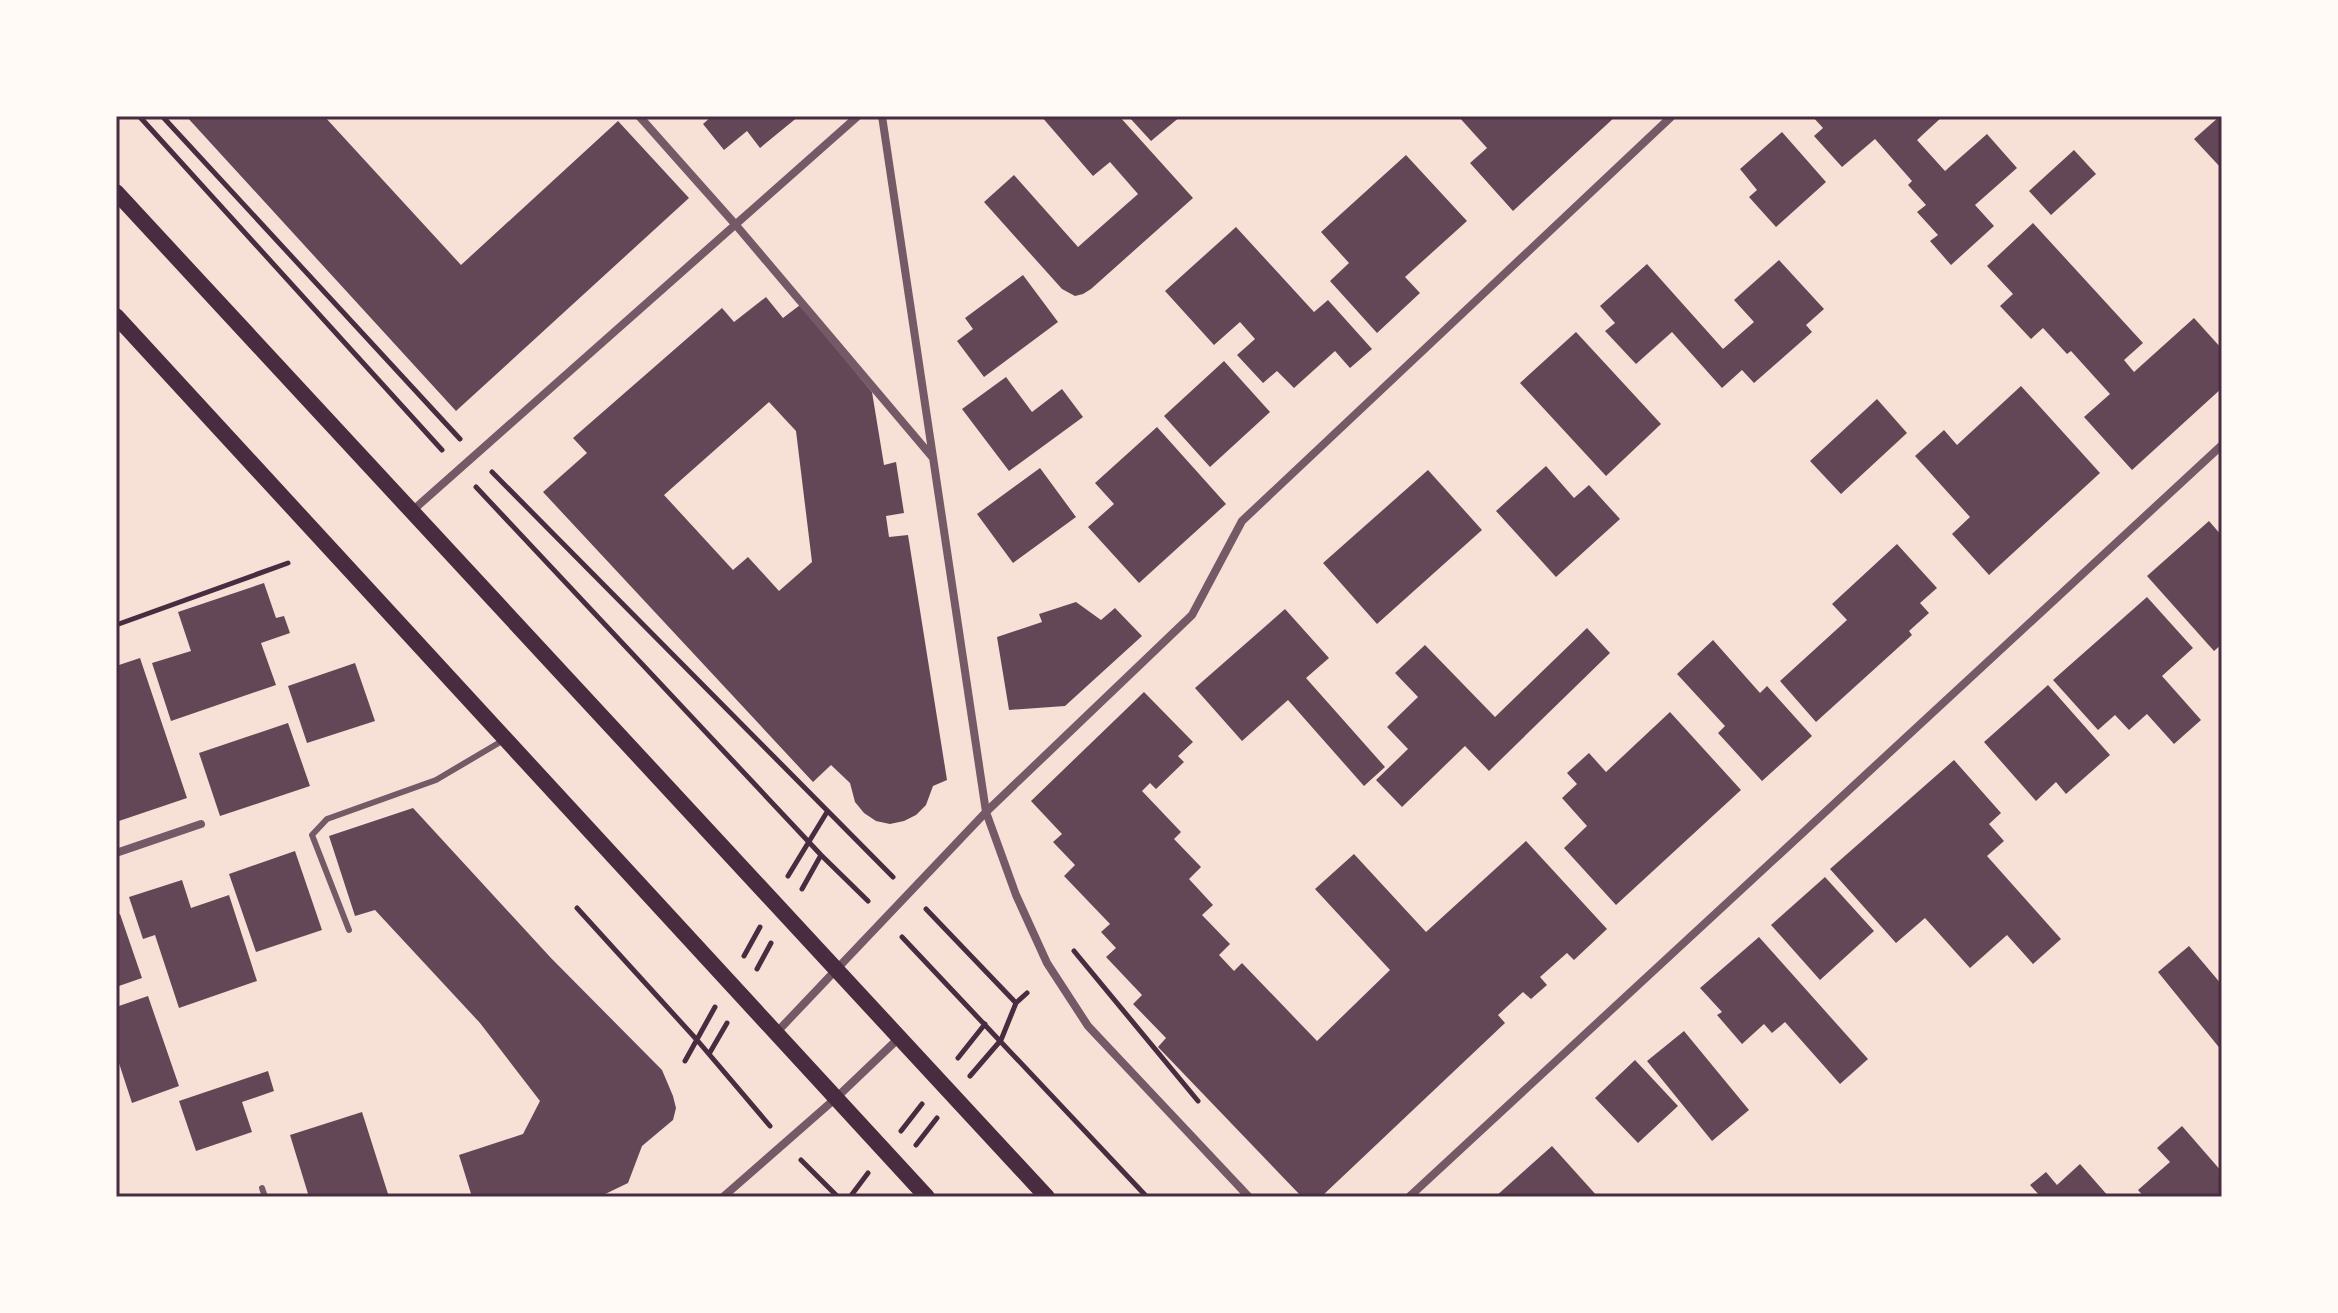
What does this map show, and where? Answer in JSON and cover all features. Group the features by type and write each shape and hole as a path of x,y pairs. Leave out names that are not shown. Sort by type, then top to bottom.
{"main road":[{"path":"116,192 1047,1197"},
{"path":"116,316 927,1197"}],"street":[{"path":"639,116 934,459"},
{"path":"412,511 858,116"},
{"path":"882,116 986,812 1016,895 1047,963 1088,1026 1249,1197"},
{"path":"776,1033 986,812 1192,615 1242,521 1672,116"},
{"path":"1409,1197 2222,445"},
{"path":"116,853 201,824"},
{"path":"723,1197 900,1037"}],"lane":[{"path":"349,930 312,835 327,819 436,780 505,739"},
{"path":"262,1188 265,1197"}],"path":[{"path":"139,116 459,469 1147,1197"},
{"path":"162,116 475,455 827,812 1016,1003 1027,993"},
{"path":"116,625 288,563"},
{"path":"685,1061 827,812"},
{"path":"709,1054 821,855"},
{"path":"577,908 785,1143 838,1197"},
{"path":"1074,951 1206,1111"},
{"path":"850,1197 985,1024"}],"building":[{"path":"186,116 324,116 461,265 618,121 689,198 456,411"},
{"path":"712,116 799,116 760,148 747,131 724,150 703,124"},
{"path":"1041,116 1119,116 1193,198 1091,289 1075,296 1062,289 984,202 1014,175 1078,247 1138,194 1110,162 1093,176"},
{"path":"1128,116 1181,116 1151,141"},
{"path":"1458,116 1616,116 1513,211 1470,163 1487,148"},
{"path":"1812,116 1943,116 1917,140 1945,171 1987,134 2017,168 1975,205 1994,226 1951,265 1930,241 1938,235 1917,212 1926,205 1908,185 1912,181 1875,139 1842,167 1814,136 1823,128"},
{"path":"2222,116 2222,169 2194,139"},
{"path":"1782,132 1826,182 1776,227 1749,197 1757,190 1740,169"},
{"path":"2074,150 2096,174 2051,215 2029,191"},
{"path":"1406,155 1467,221 1405,277 1420,293 1377,333 1330,281 1349,263 1321,232"},
{"path":"2033,223 2143,343 2124,360 2134,372 2194,318 2222,349 2222,388 2132,470 2084,417 2110,394 2071,351 2067,354 2043,328 2031,339 2000,306 2013,294 1987,266"},
{"path":"1236,227 1314,312 1328,300 1372,349 1350,368 1335,351 1294,388 1277,371 1263,383 1237,355 1255,339 1240,322 1214,345 1165,291"},
{"path":"1779,260 1824,309 1806,325 1812,332 1754,383 1742,370 1722,388 1672,332 1636,364 1605,331 1615,323 1600,306 1647,264 1723,349 1754,322 1734,300"},
{"path":"1023,275 1058,322 984,377 957,341 973,329 965,318"},
{"path":"766,297 783,318 800,305 872,392 884,465 896,462 904,513 886,516 889,537 908,535 947,780 933,786 926,805 904,821 890,824 876,821 864,813 855,802 850,783 831,765 813,782 543,492 587,453 573,438 722,308 734,322","holes":["769,402 796,431 812,562 779,591 748,557 733,570 664,495"]},
{"path":"1576,332 1661,424 1606,476 1520,383"},
{"path":"1224,361 1270,412 1210,467 1164,416"},
{"path":"1006,377 1032,412 1062,389 1083,417 1009,471 962,409"},
{"path":"2021,386 2100,473 1989,575 1952,534 1970,517 1915,456 1944,430 1957,445"},
{"path":"1877,399 1907,433 1841,494 1810,461"},
{"path":"1157,427 1226,504 1139,583 1088,527 1114,504 1095,483"},
{"path":"1546,466 1574,498 1589,485 1620,519 1556,577 1496,511"},
{"path":"1040,468 1076,517 1013,563 977,514"},
{"path":"1428,470 1482,530 1377,624 1323,563"},
{"path":"2209,521 2222,536 2222,644 2214,651 2147,576"},
{"path":"1897,544 1937,588 1920,603 1929,613 1909,631 1912,635 1816,722 1780,681 1847,620 1832,604"},
{"path":"264,583 276,618 284,616 290,633 261,643 276,685 171,721 152,663 191,651 178,612"},
{"path":"2147,597 2193,648 2162,676 2201,720 2174,744 2147,714 2129,730 2115,715 2098,730 2053,680"},
{"path":"1076,602 1101,620 1115,608 1142,636 1065,706 1009,710 997,637 1042,622 1039,614"},
{"path":"1285,609 1329,658 1306,678 1385,767 1364,786 1288,700 1242,741 1195,688"},
{"path":"1587,628 1610,653 1489,771 1465,746 1402,807 1376,780 1408,749 1387,727 1418,697 1395,673 1425,645 1495,717"},
{"path":"1713,640 1760,693 1767,686 1812,736 1762,781 1718,733 1725,726 1677,674"},
{"path":"140,658 187,798 116,822 116,666"},
{"path":"355,663 375,721 307,743 288,686"},
{"path":"2048,685 2110,755 2066,794 2056,782 2036,801 1984,742"},
{"path":"1144,692 1193,742 1178,756 1184,762 1156,789 1150,783 1142,791 1181,832 1174,839 1201,867 1189,879 1213,905 1202,915 1230,944 1219,955 1234,971 1242,963 1317,1041 1390,970 1315,889 1354,854 1426,932 1526,841 1607,929 1574,960 1567,953 1540,977 1547,985 1531,999 1523,992 1498,1015 1505,1023 1321,1197 1302,1197 1158,1047 1166,1038 1133,1004 1142,995 1106,957 1116,948 1101,932 1110,924 1064,876 1075,865 1053,842 1062,834 1031,801"},
{"path":"1670,712 1741,790 1616,905 1564,848 1587,826 1562,798 1577,784 1567,773 1589,753 1606,772"},
{"path":"288,723 310,786 220,816 199,753"},
{"path":"1954,760 2001,813 1989,824 2004,841 1987,856 2061,939 2033,964 2007,935 1970,968 1925,918 1896,943 1830,869"},
{"path":"413,808 551,958 662,1070 676,1108 673,1120 642,1146 628,1183 599,1197 472,1197 459,1155 523,1134 540,1101 480,1023 375,910 355,916 329,836"},
{"path":"295,851 322,930 256,952 229,874"},
{"path":"1825,877 1874,931 1820,980 1771,925"},
{"path":"182,880 191,908 229,895 257,981 179,1008 155,935 143,939 129,897"},
{"path":"120,914 142,978 116,987 116,916"},
{"path":"1759,937 1868,1059 1840,1084 1785,1022 1772,1033 1764,1024 1742,1044 1717,1015 1722,1012 1700,988"},
{"path":"2189,946 2222,985 2222,1051 2158,972"},
{"path":"148,996 179,1086 132,1103 116,1054 116,1007"},
{"path":"1684,1031 1749,1110 1712,1141 1647,1061"},
{"path":"1635,1060 1678,1106 1638,1143 1595,1098"},
{"path":"268,1071 274,1091 242,1102 252,1132 196,1151 179,1101"},
{"path":"362,1112 389,1197 309,1197 290,1135"},
{"path":"2182,1126 2222,1172 2222,1197 2144,1197 2138,1190 2170,1162 2157,1148"},
{"path":"1552,1146 1598,1197 1495,1197"},
{"path":"2080,1164 2109,1197 2041,1197 2030,1185 2046,1172 2057,1185"}]}
